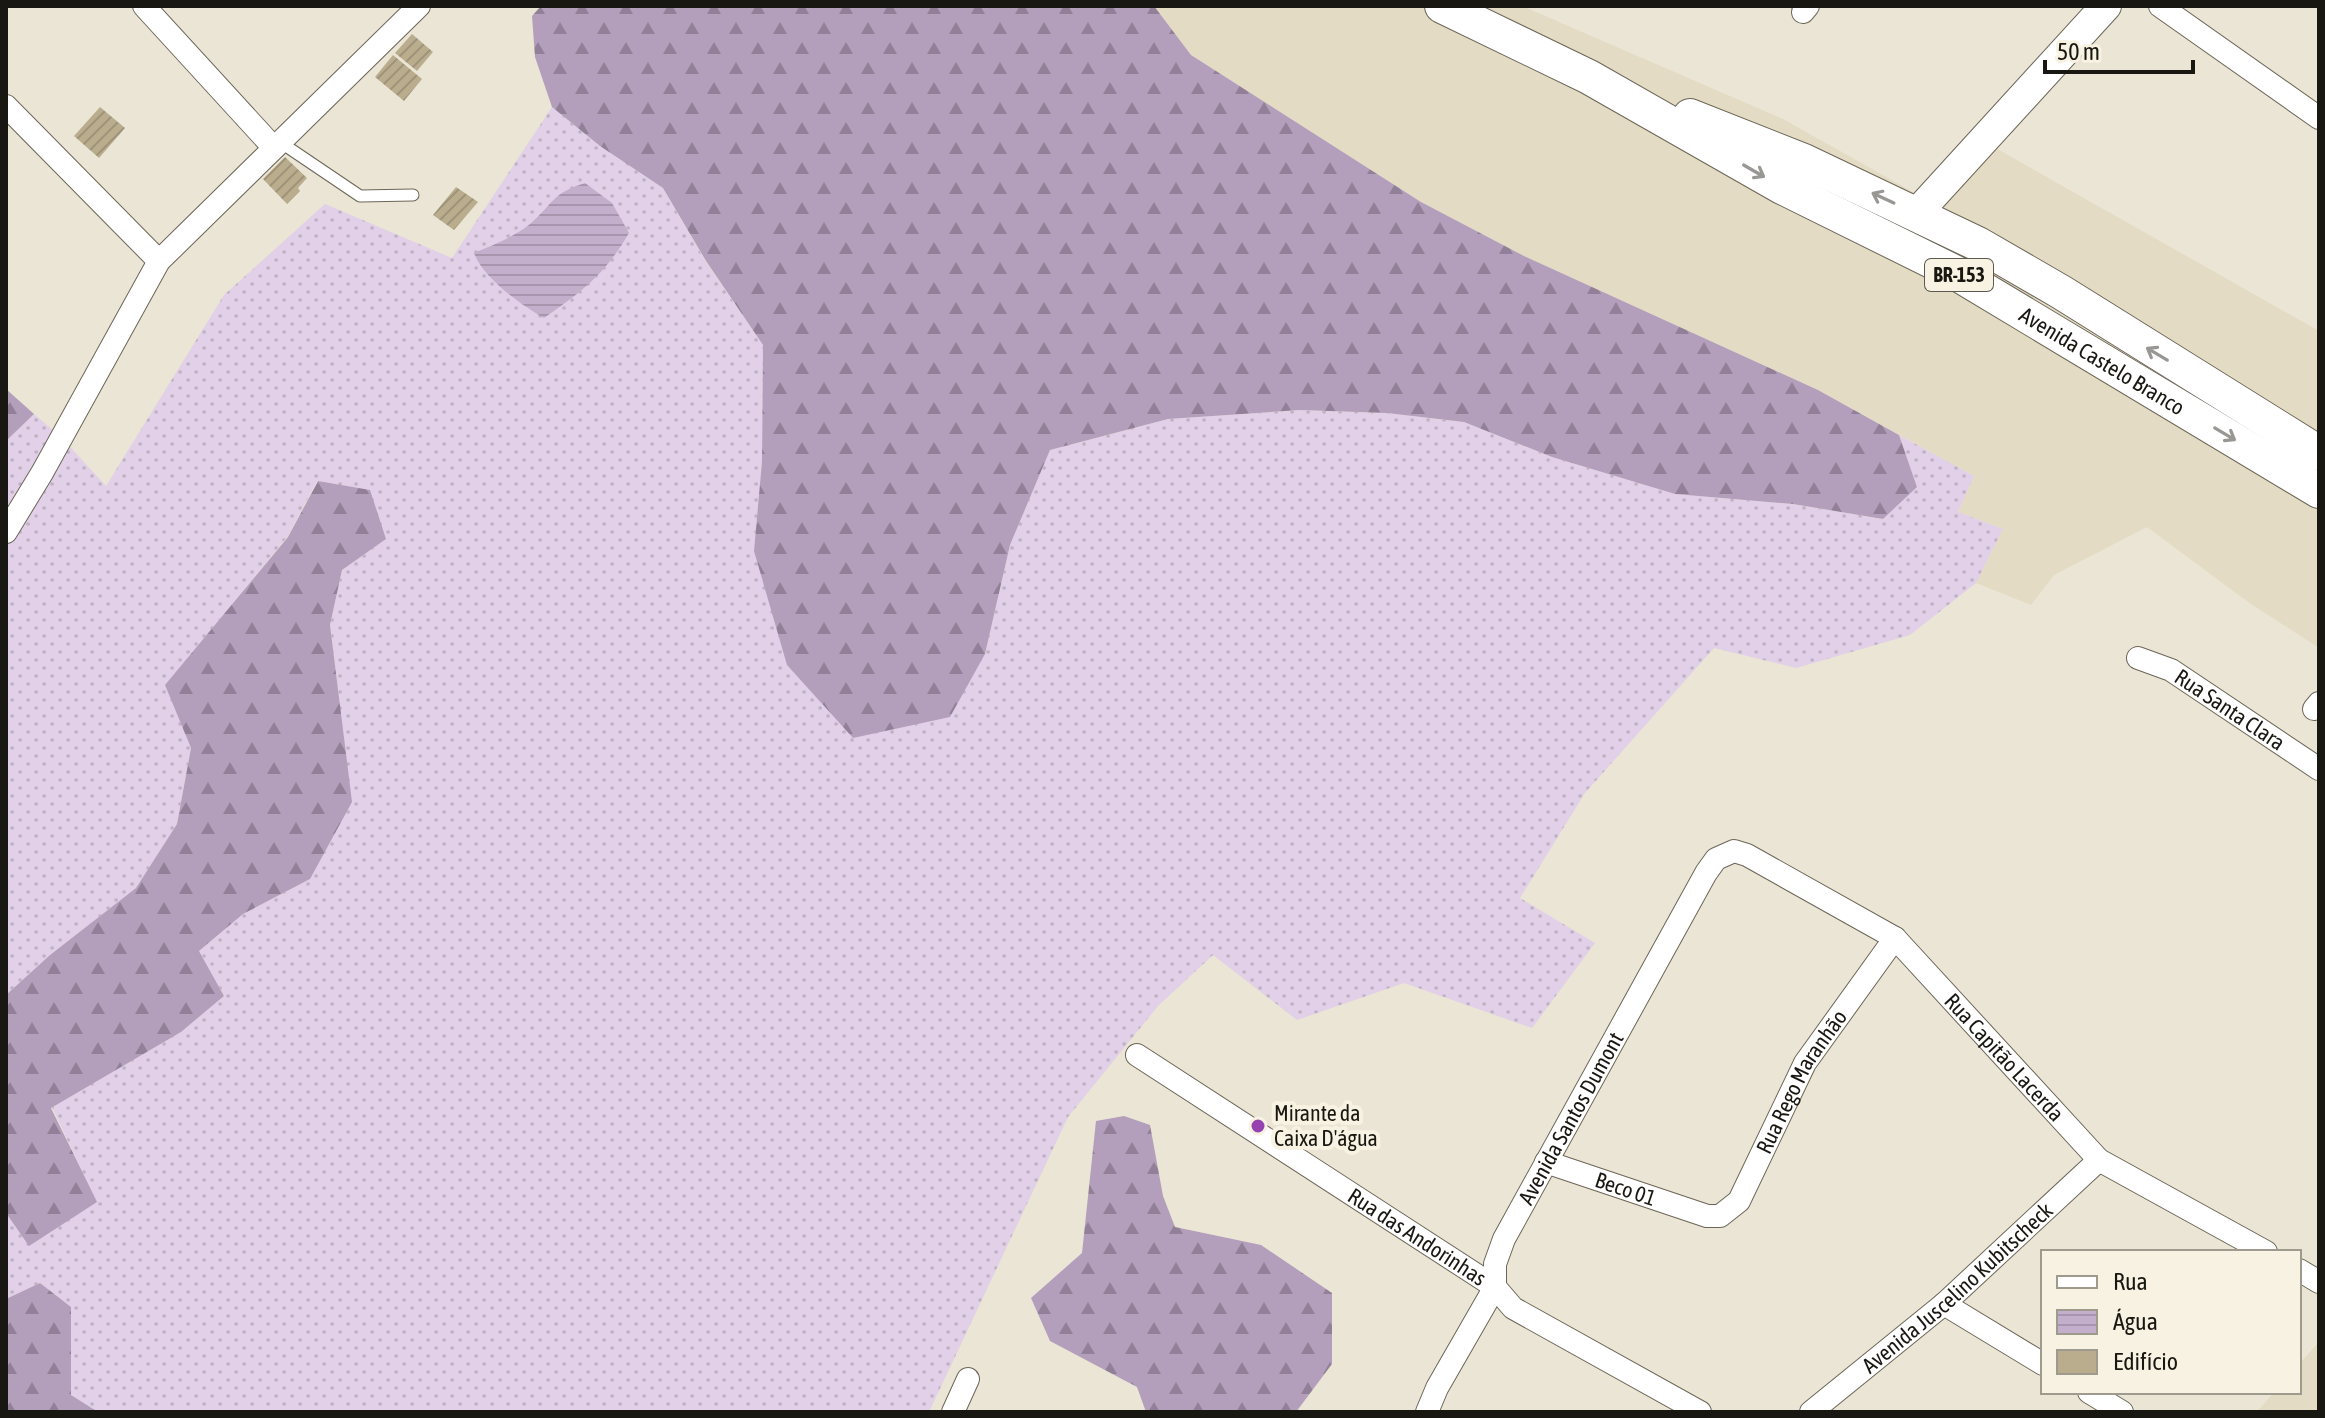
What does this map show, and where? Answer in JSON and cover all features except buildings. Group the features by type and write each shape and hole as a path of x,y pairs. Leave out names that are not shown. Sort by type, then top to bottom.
{"main road":[{"name":"Avenida Castelo Branco","path":"1442,6 1589,77 1782,187 1956,273 2319,491"},
{"name":"Avenida Castelo Branco","path":"1589,77 1769,146 1978,244 2061,292 2319,453"}],"street":[{"path":"144,6 277,145"},
{"path":"1916,214 2106,6"},
{"path":"2160,6 2319,118"},
{"path":"6,532 159,261 277,145 404,11"},
{"path":"6,106 159,261"},
{"name":"Rua Santa Clara","path":"2138,658 2171,670 2319,769"},
{"name":"Avenida Santos Dumont","path":"1427,1412 1437,1388 1495,1287 1495,1264 1504,1239 1706,873 1716,859 1734,851 1747,855"},
{"name":"Rua Capitão Lacerda","path":"1747,855 1895,938 2099,1160 2262,1250"},
{"name":"Rua Rego Maranhão","path":"1707,1216 1720,1216 1739,1201 1805,1063 1895,938"},
{"name":"Rua das Andorinhas","path":"1137,1055 1495,1287 1513,1308 1700,1412"},
{"name":"Avenida Juscelino Kubitscheck","path":"1811,1412 1944,1304 2099,1160"},
{"name":"Beco 01","path":"1546,1162 1707,1216"},
{"path":"2301,1271 2319,1282"},
{"path":"1944,1304 2041,1363"},
{"path":"953,1412 968,1379"},
{"path":"2092,1394 2122,1412"}],"lane":[{"path":"277,145 360,196 413,195"}],"shaded area":[{"path":"1154,6 1522,6 1783,119 1938,206 1992,146 2319,331 2319,648 2248,602 2147,527 2054,575 2031,605 1976,583 2003,529 1958,512 1974,476 1818,390 1524,256 1421,202 1191,55"},
{"path":"552,107 600,146 663,188 706,262 763,345 762,461 754,551 985,654 1010,545 1050,450 1168,419 1300,410 1387,413 1464,422 1552,457 1675,494 1793,504 1883,519 1917,487 1899,435 1974,476 1958,512 2003,529 1976,583 1910,635 1796,668 1714,648 1585,793 1520,898 1595,943 1532,1028 1404,983 1297,1020 1213,955 1158,1006 1068,1117 929,1412 98,1412 71,1395 71,1307 40,1283 6,1299 6,1211 96,1202 52,1107 181,1032 224,996 199,951 243,914 310,879 340,705 330,625 342,570 386,539 317,481 288,536 166,685 191,748 177,824 136,888 50,955 6,995 6,441 34,414 62,438 106,486 224,295 325,204 452,258"},
{"path":"2319,1342 2319,1412 2257,1412 2272,1394 2301,1394 2301,1362"}],"green space":[{"path":"541,6 1154,6 1191,55 1421,202 1524,256 1818,390 1899,435 1917,487 1883,519 1793,504 1675,494 1552,457 1464,422 1387,413 1300,410 1168,419 1050,450 1010,545 985,654 950,717 853,738 787,665 754,551 762,461 763,345 706,261 663,188 600,146 552,107 535,57 532,16"},
{"path":"6,389 34,414 6,441"},
{"path":"318,481 370,490 386,539 342,570 330,625 352,802 310,879 243,914 199,951 224,996 181,1032 51,1108 97,1202 29,1246 6,1213 6,995 50,955 136,888 177,824 191,748 165,685 288,537"},
{"path":"1124,1116 1150,1125 1163,1196 1175,1227 1261,1245 1332,1293 1332,1364 1296,1412 1146,1412 1137,1387 1050,1341 1031,1298 1082,1253 1096,1121"},
{"path":"40,1283 71,1307 71,1395 98,1412 6,1412 6,1299"}],"water":[{"path":"585,183 612,203 629,233 592,281 544,318 494,281 474,253 517,233 559,195"}],"place":[{"name":"Mirante da Caixa D'água","path":"1258,1126"}]}
